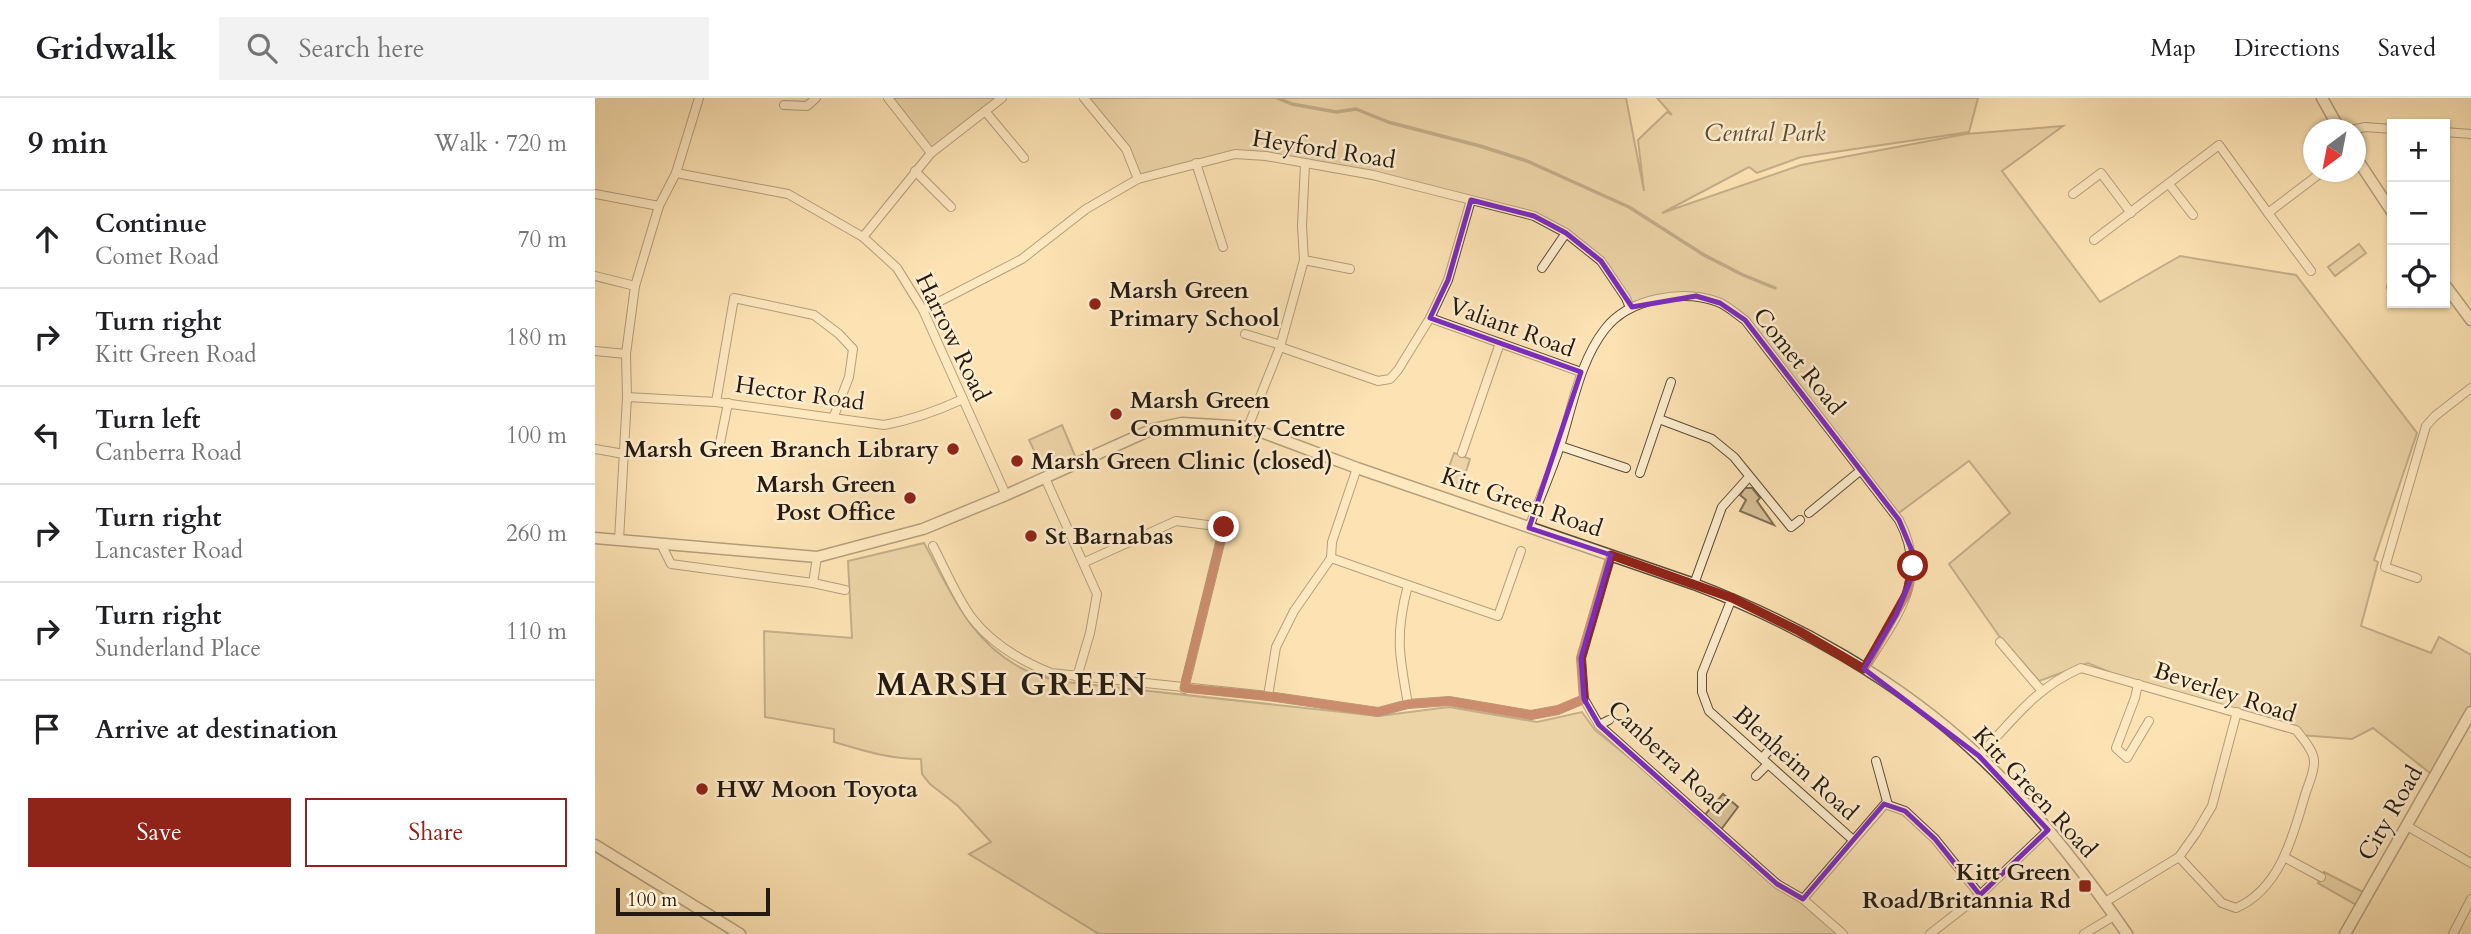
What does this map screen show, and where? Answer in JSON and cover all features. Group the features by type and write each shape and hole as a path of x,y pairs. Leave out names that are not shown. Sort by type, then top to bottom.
{"street":[{"path":"619,540 627,397 626,354 635,286 659,206 675,173 699,98"},
{"path":"784,105 807,106 816,98"},
{"path":"888,98 931,153"},
{"path":"863,237 931,153 1002,98"},
{"path":"1084,98 1126,149 1138,179"},
{"path":"2322,98 2334,119"},
{"path":"985,111 1024,158"},
{"path":"2366,127 2387,129"},
{"path":"2450,132 2471,134"},
{"path":"2094,240 2219,145 2311,271"},
{"name":"Heyford Road","path":"923,310 1021,259 1086,209 1138,179 1235,154 1266,156 1373,175 1534,216 1566,233 1601,261 1630,308"},
{"path":"1196,163 1223,247"},
{"path":"1248,427 1281,346 1304,260 1302,226 1305,164"},
{"path":"915,171 951,207"},
{"name":"Harrow Road","path":"675,173 788,194 863,237 897,268 923,310 1006,495"},
{"path":"2073,194 2101,173 2131,214"},
{"path":"2366,173 2387,204"},
{"path":"2268,213 2309,182"},
{"path":"2169,184 2193,215"},
{"path":"595,194 659,206"},
{"path":"1245,334 1378,381 1390,379 1430,318 1448,281 1471,200"},
{"path":"1542,268 1566,233"},
{"path":"1304,260 1350,269"},
{"path":"595,276 635,286"},
{"path":"2450,292 2471,320"},
{"name":"Comet Road","path":"1529,528 1560,446 1581,372 1605,328 1630,308 1665,298 1696,296 1720,303 1745,320 1899,520 1908,537 1913,566 1907,593 1864,669"},
{"path":"716,401 734,298 814,315 839,334 853,349 849,377 834,416"},
{"name":"Valiant Road","path":"1430,318 1581,372"},
{"path":"1462,453 1500,343"},
{"path":"595,351 626,354"},
{"path":"1640,472 1671,382"},
{"path":"2417,578 2385,567 2412,467 2423,432 2430,421 2471,388"},
{"name":"Hector Road","path":"627,397 716,401 884,425 935,412 963,399"},
{"path":"718,453 728,403"},
{"path":"1659,419 1712,439 1734,457 1791,527 1800,520"},
{"name":"Kitt Green Road","path":"817,557 923,529 1153,429 1182,423 1248,427 1357,468 1732,598 1799,631 1864,669 1935,719 1979,756 2048,830 2127,934"},
{"path":"1560,446 1626,468"},
{"path":"595,449 624,454"},
{"path":"1268,696 1276,647 1294,611 1331,558 1332,542 1357,468"},
{"path":"1809,513 1861,470"},
{"path":"1694,584 1722,506 1749,477"},
{"path":"1045,478 1085,562 1097,594 1090,633 1077,677"},
{"path":"1085,562 1177,521 1224,527 1184,688"},
{"path":"595,538 817,557 813,583"},
{"path":"661,544 671,564 813,583 845,590"},
{"path":"933,546 972,618 1007,651 1028,665 1051,673 1268,696 1378,712 1408,704 1449,701 1531,715 1558,710 1584,699"},
{"path":"1331,558 1498,617 1521,551"},
{"name":"Canberra Road","path":"1611,555 1581,658 1584,699 1599,725 1777,884 1803,899 1843,934"},
{"path":"1408,585 1399,618 1399,654 1408,704"},
{"name":"Blenheim Road","path":"1732,598 1702,673 1702,692 1709,711 1852,839"},
{"path":"2000,642 2041,690"},
{"name":"Beverley Road","path":"1979,756 2041,690 2061,676 2081,668 2296,730 2308,745 2315,762 2291,843 2277,870 2262,888 2246,904 2236,908 2222,903 2179,857"},
{"path":"2138,684 2116,748 2127,758 2149,721"},
{"path":"2105,902 2179,857 2212,806 2237,712"},
{"name":"City Road","path":"2345,934 2471,712"},
{"path":"1599,725 1609,720"},
{"path":"1756,776 1776,743"},
{"path":"1875,761 1888,805"},
{"path":"1803,899 1852,839 1885,804 1905,811 1935,839 1980,895"},
{"path":"2407,826 2471,863"},
{"path":"1930,934 1980,895 2048,830"},
{"path":"595,845 740,934"},
{"path":"2284,857 2321,877"},
{"path":"2453,934 2471,900"},
{"path":"2084,934 2114,916"}],"highlighted area":[{"path":"1471,200 1534,216 1566,233 1601,261 1632,307 1696,296 1720,303 1745,320 1899,520 1912,551 1913,574 1896,615 1864,669 1979,756 2048,830 1980,895 1935,839 1905,811 1884,804 1803,899 1777,884 1599,725 1584,699 1581,658 1611,555 1529,528 1581,372 1430,318 1448,280"}],"green space":[{"path":"888,98 1002,98 931,153"},
{"name":"Central Park","path":"1084,98 1626,98 1644,191 1638,140 1667,112 1672,115 1657,98 1978,98 1969,132 1801,157 1757,173 1749,167 1662,213 1801,165 1966,134 2063,126 2002,171 2100,302 2180,256 2296,275 2417,433 2374,560 2378,562 2361,626 2431,653 2439,637 2471,655 2471,712 2435,777 2373,728 2352,739 2300,735 2138,684 2088,663 2039,681 1999,636 1949,564 2010,513 1969,461 1896,515 1745,320 1720,303 1696,296 1630,308 1601,261 1534,216 1306,164 1235,154 1138,179 1126,149"},
{"path":"2359,244 2366,253 2335,276 2328,267"},
{"path":"1062,425 1075,456 1043,469 1029,440"},
{"path":"1454,453 1470,459 1460,490 1443,484"},
{"path":"1745,488 1752,488 1760,498 1757,501 1774,525 1740,511 1746,500 1740,495"},
{"path":"924,543 963,613 988,644 1021,668 1057,681 1379,716 1449,707 1537,722 1582,712 1595,730 1703,817 1723,794 1738,807 1720,831 1843,934 1099,934 969,854 991,842 958,806 930,784 922,774 921,759 898,758 834,742 834,729 765,717 764,631 852,638 848,561"},
{"path":"2324,872 2367,894 2360,907 2318,883"}],"waterway":[{"path":"1277,98 1292,104 1336,112 1356,109 1388,122 1527,161 1629,207 1704,255 1775,288"}],"place":[{"name":"Marsh Green Primary School","path":"1095,304"},
{"name":"Marsh Green Community Centre","path":"1116,414"},
{"name":"Marsh Green Branch Library","path":"953,449"},
{"name":"Marsh Green Clinic (closed)","path":"1017,461"},
{"name":"Marsh Green Post Office","path":"910,498"},
{"name":"St Barnabas","path":"1031,536"},
{"name":"HW Moon Toyota","path":"702,789"},
{"name":"Kitt Green Road/Britannia Rd","path":"2085,886"}],"district":[{"name":"MARSH GREEN","path":"1012,684"}],"route":[{"path":"1224,527 1184,688 1268,696 1378,712 1408,704 1449,701 1531,715 1558,710 1584,699 1581,658 1611,555 1732,598 1799,631 1864,669 1907,593 1913,566"}]}
